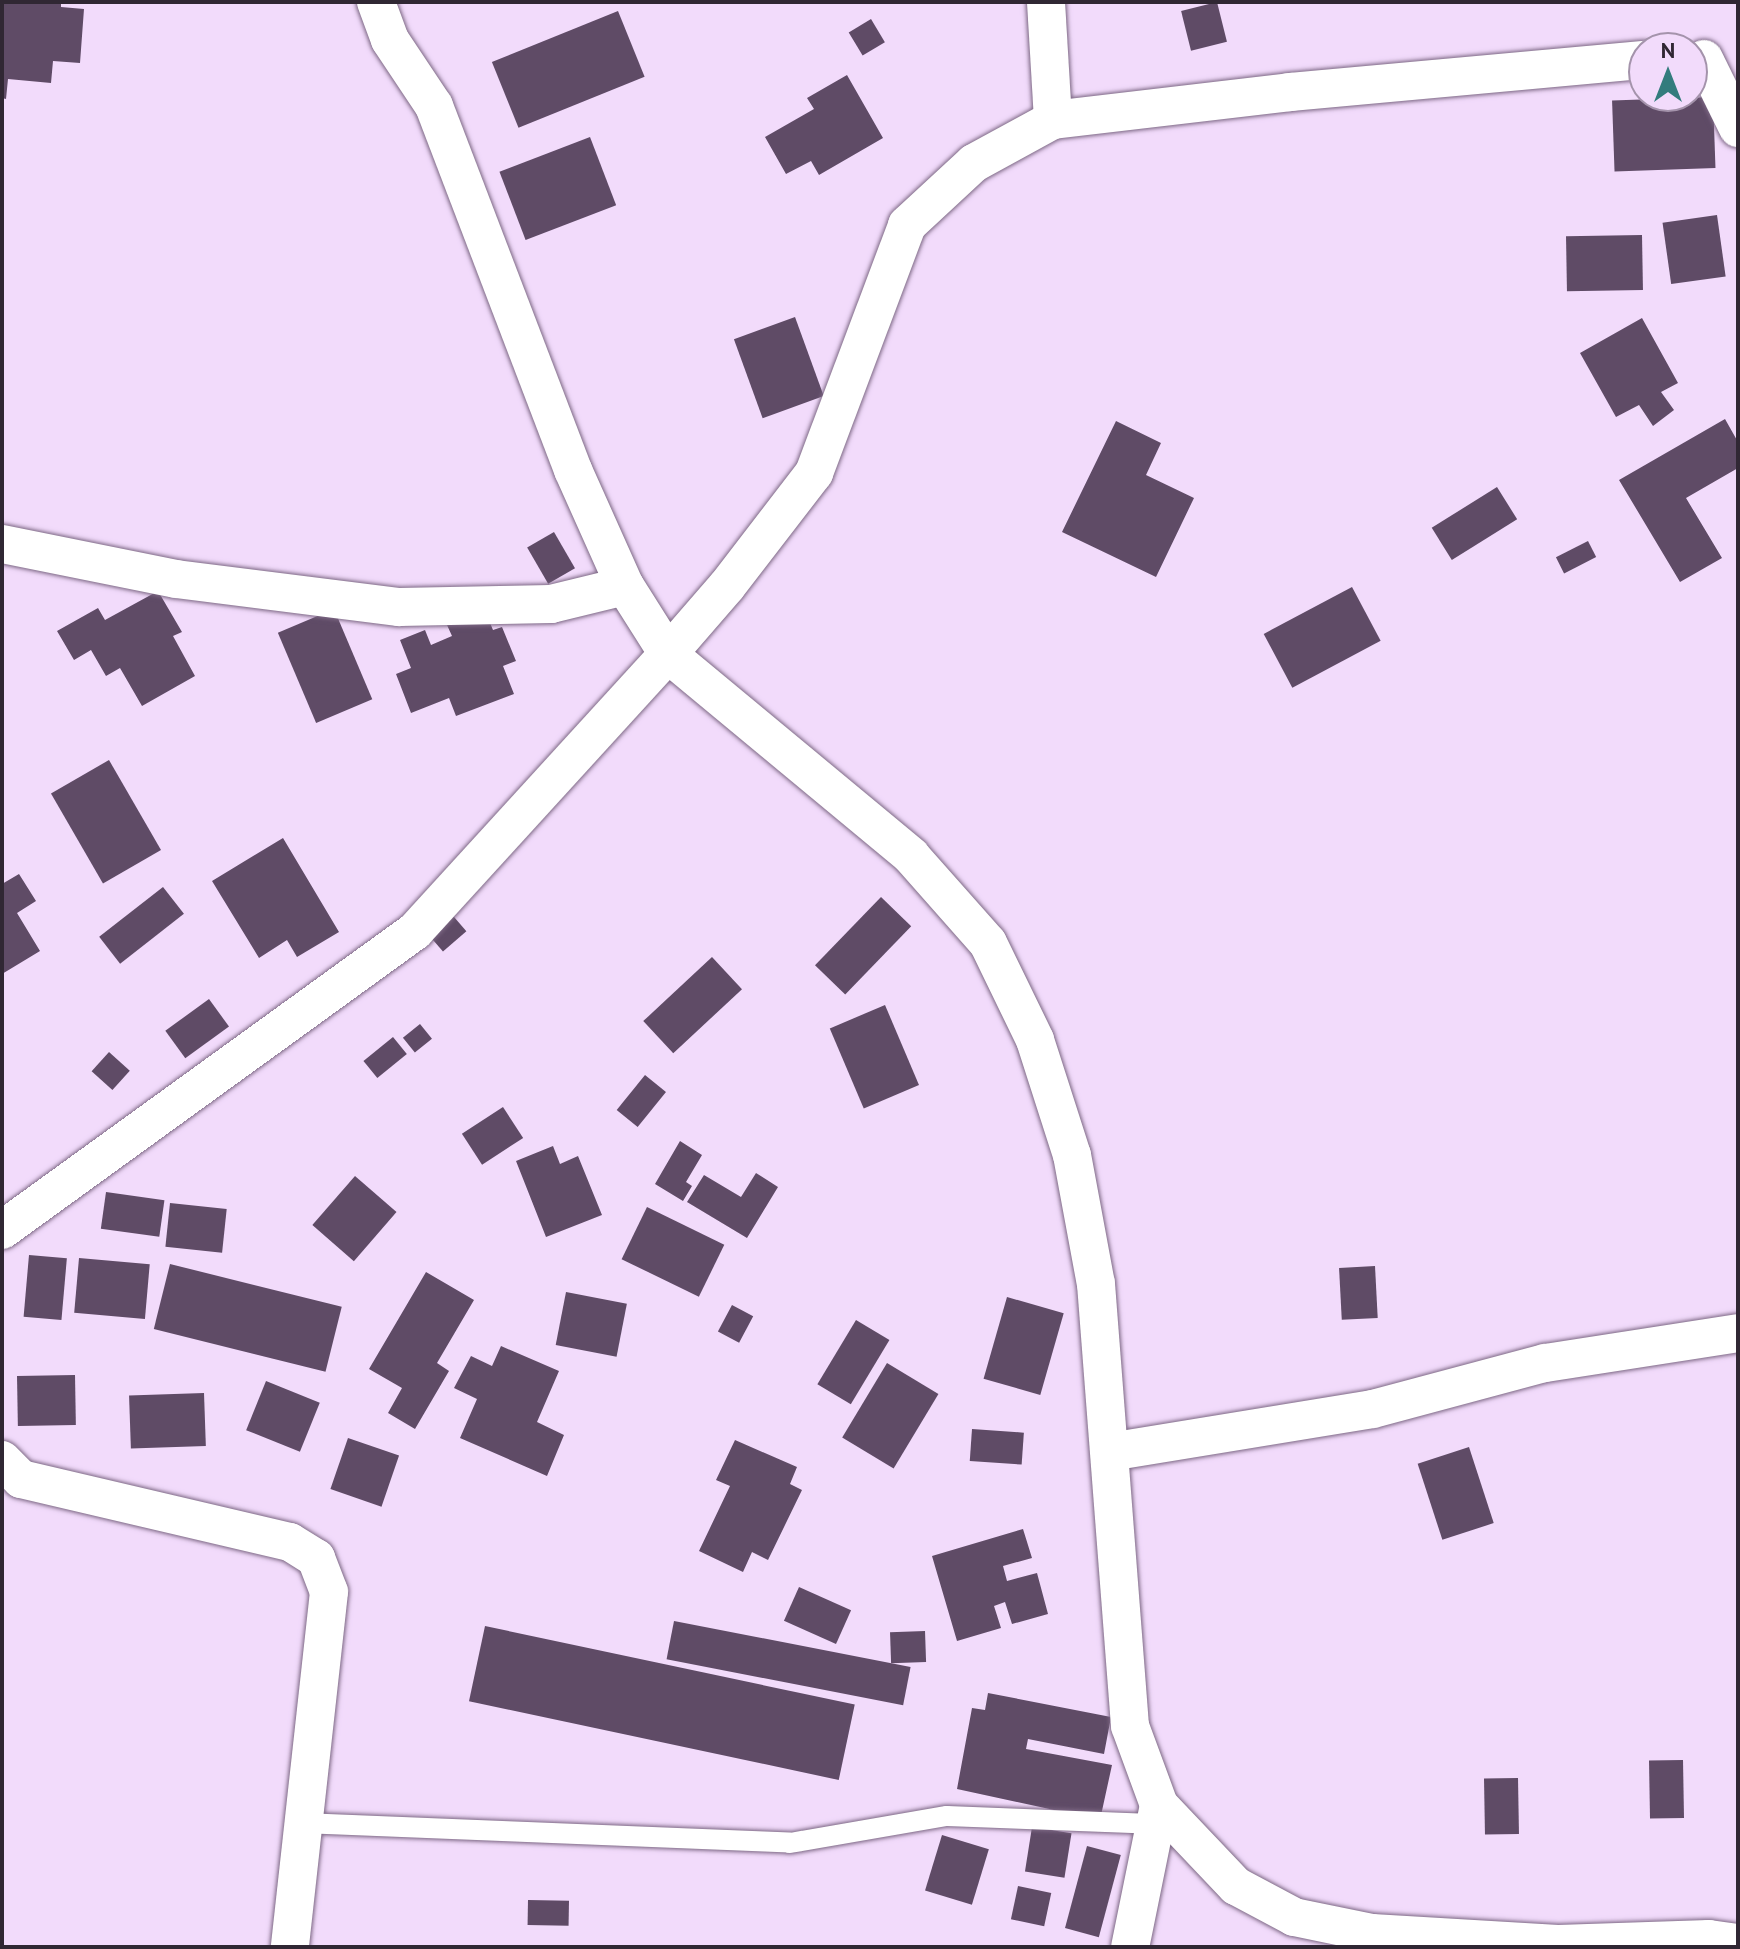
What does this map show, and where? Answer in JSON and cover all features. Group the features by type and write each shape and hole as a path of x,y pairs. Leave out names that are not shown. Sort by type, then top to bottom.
{"street":[{"path":"376,2 390,40 434,106 573,470 625,586 668,654 911,856 988,943 1035,1040 1072,1155 1096,1284 1130,1726 1156,1814 1130,1947"},
{"path":"1046,2 1053,120"},
{"path":"1711,58 1738,128"},
{"path":"2,1230 415,931 668,654 727,586 814,473 907,225 974,163 1053,120 1290,92 1628,61"},
{"path":"2,544 176,579 399,607 551,604 625,586"},
{"path":"1110,1452 1373,1409 1545,1363 1738,1333"},
{"path":"2,1460 21,1479 290,1542 316,1558 329,1592 290,1947"},
{"path":"1156,1814 1236,1886 1294,1917 1372,1933 1465,1939 1738,1943"}],"lane":[{"path":"302,1823 790,1843 947,1816 1156,1814"}],"building":[{"path":"2,2 61,2 61,7 84,9 80,63 53,61 51,83 8,79 6,99 2,98"},
{"path":"1217,2 1227,42 1191,51 1181,11"},
{"path":"618,11 645,77 519,128 492,62"},
{"path":"871,19 885,42 863,56 849,32"},
{"path":"847,75 883,138 819,175 811,161 786,174 765,137 814,109 807,98"},
{"path":"1708,97 1713,97 1715,168 1615,171 1612,101 1628,100 1628,112 1708,112"},
{"path":"590,137 616,205 526,240 499,172"},
{"path":"1717,215 1726,276 1671,284 1663,223"},
{"path":"1642,235 1643,290 1567,291 1566,236"},
{"path":"795,317 824,396 763,418 734,339"},
{"path":"1642,318 1678,383 1661,392 1674,410 1653,426 1639,405 1616,417 1580,353"},
{"path":"1725,419 1738,442 1738,468 1686,498 1722,558 1680,582 1619,480"},
{"path":"1116,421 1161,443 1146,475 1194,498 1156,577 1062,532"},
{"path":"1497,487 1517,519 1452,560 1432,528"},
{"path":"554,532 575,568 548,584 527,548"},
{"path":"1588,541 1596,557 1564,573 1556,557"},
{"path":"1352,587 1381,641 1292,688 1264,634"},
{"path":"158,591 182,632 173,636 195,676 142,706 120,668 106,676 91,650 74,660 57,631 98,608 105,620"},
{"path":"334,609 372,699 316,723 278,633"},
{"path":"485,611 493,630 502,627 516,661 503,666 514,694 456,716 449,698 411,713 396,674 411,668 400,640 425,630 431,645 452,636 447,625"},
{"path":"109,760 161,850 103,884 51,794"},
{"path":"283,838 339,932 297,957 287,940 259,958 212,881"},
{"path":"19,874 36,901 17,913 40,951 2,974 2,884"},
{"path":"163,887 184,914 120,964 99,937"},
{"path":"881,897 911,926 845,995 815,965"},
{"path":"448,910 466,931 443,951 425,930"},
{"path":"712,957 742,989 673,1053 643,1021"},
{"path":"209,999 229,1027 185,1058 165,1031"},
{"path":"885,1005 919,1085 864,1109 830,1028"},
{"path":"420,1024 432,1039 415,1053 403,1038"},
{"path":"393,1037 407,1054 377,1078 363,1061"},
{"path":"109,1052 130,1071 112,1090 92,1071"},
{"path":"645,1075 666,1092 638,1127 617,1110"},
{"path":"503,1107 523,1138 482,1165 462,1134"},
{"path":"680,1141 702,1155 686,1182 692,1186 683,1201 655,1184"},
{"path":"553,1146 560,1164 578,1156 602,1215 546,1237 516,1161"},
{"path":"756,1173 778,1187 747,1238 687,1202 704,1175 741,1197"},
{"path":"355,1176 397,1212 354,1261 312,1225"},
{"path":"106,1192 164,1200 159,1237 101,1229"},
{"path":"170,1203 227,1209 222,1253 165,1247"},
{"path":"647,1207 724,1245 699,1297 622,1259"},
{"path":"29,1255 67,1258 61,1320 24,1317"},
{"path":"79,1258 150,1264 145,1319 74,1313"},
{"path":"170,1264 342,1307 326,1372 154,1329"},
{"path":"1375,1266 1378,1318 1342,1320 1339,1268"},
{"path":"426,1272 474,1300 437,1363 449,1371 415,1429 388,1413 402,1388 369,1369"},
{"path":"566,1292 627,1304 617,1357 556,1345"},
{"path":"1007,1297 1064,1313 1040,1395 984,1379"},
{"path":"732,1305 753,1316 739,1343 718,1331"},
{"path":"856,1320 889,1340 851,1404 817,1384"},
{"path":"501,1346 559,1371 537,1422 564,1435 547,1476 460,1438 477,1399 454,1388 471,1356 492,1366"},
{"path":"887,1363 938,1394 894,1468 842,1438"},
{"path":"75,1375 76,1425 18,1426 17,1376"},
{"path":"266,1381 320,1403 300,1452 246,1430"},
{"path":"204,1393 206,1446 131,1449 129,1396"},
{"path":"972,1429 1024,1433 1022,1465 970,1461"},
{"path":"348,1438 399,1456 381,1507 330,1489"},
{"path":"735,1440 797,1467 790,1484 802,1490 768,1560 752,1552 743,1572 699,1551 730,1486 716,1480"},
{"path":"1469,1447 1494,1523 1442,1540 1418,1464"},
{"path":"1023,1529 1032,1558 1003,1566 1007,1581 1037,1573 1048,1614 1012,1624 1005,1602 994,1606 1001,1628 957,1641 932,1556"},
{"path":"799,1587 851,1610 836,1644 784,1621"},
{"path":"674,1621 911,1667 903,1705 667,1659"},
{"path":"485,1626 855,1705 839,1780 469,1701"},
{"path":"925,1631 926,1662 891,1663 890,1632"},
{"path":"988,1693 1111,1717 1104,1754 1028,1739 1026,1749 1112,1765 1100,1820 957,1789 972,1708 985,1710"},
{"path":"1683,1760 1684,1818 1650,1819 1649,1761"},
{"path":"1518,1778 1519,1834 1485,1835 1484,1779"},
{"path":"1032,1827 1072,1833 1064,1878 1025,1871"},
{"path":"942,1835 989,1849 972,1905 925,1890"},
{"path":"1087,1846 1121,1855 1099,1937 1065,1928"},
{"path":"1018,1886 1051,1893 1044,1926 1011,1919"},
{"path":"528,1900 569,1901 569,1926 528,1925"}]}
